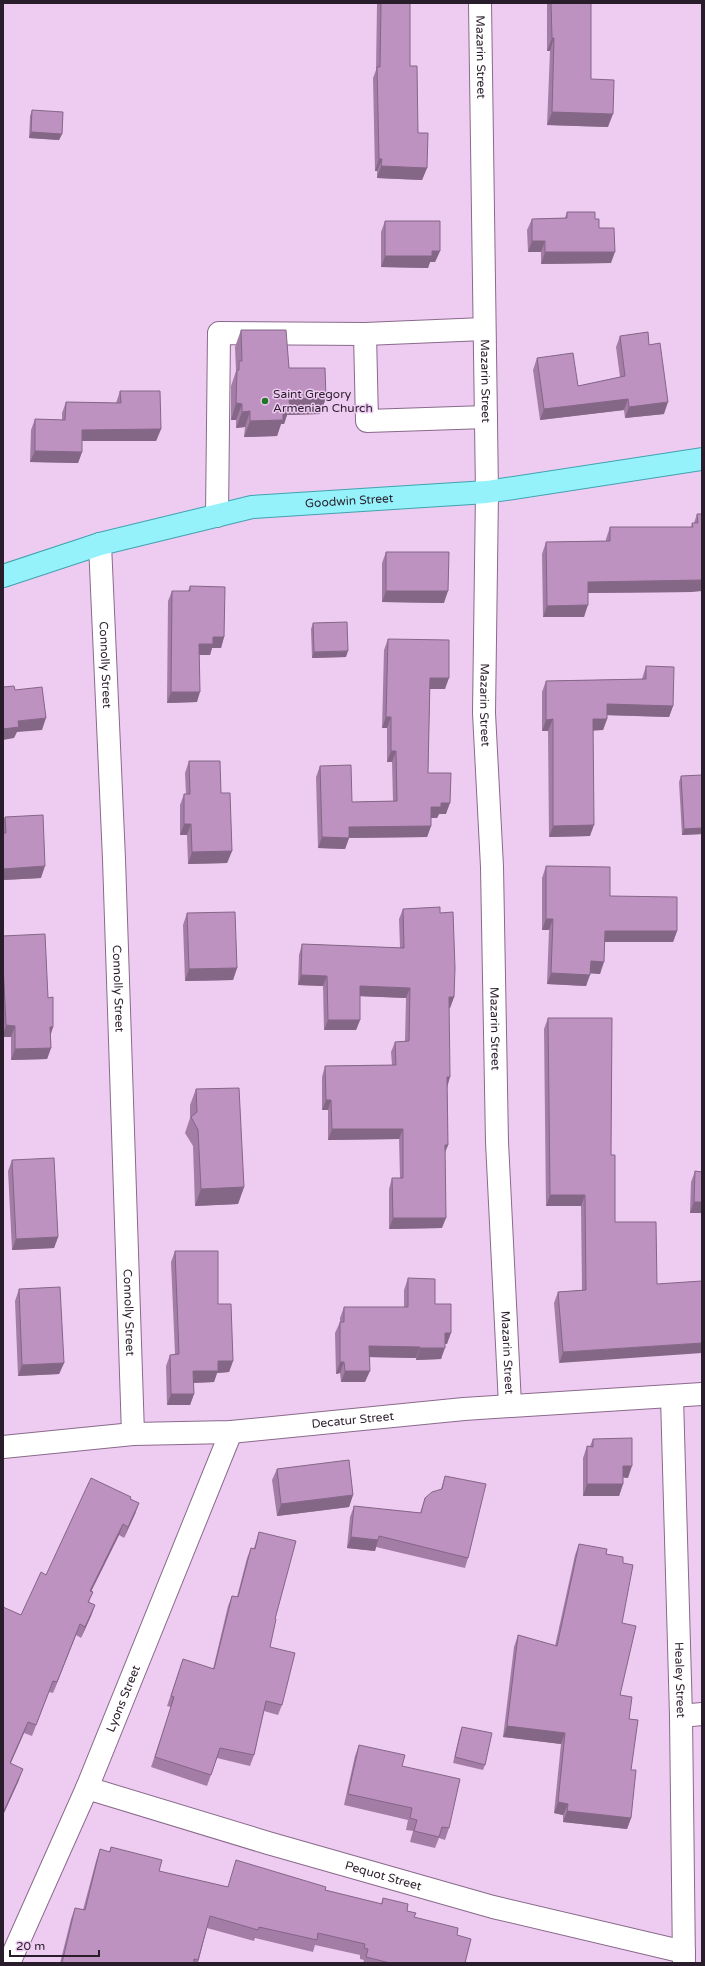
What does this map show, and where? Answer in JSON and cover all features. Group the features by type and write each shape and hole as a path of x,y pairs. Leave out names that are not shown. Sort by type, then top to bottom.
{"main road":[{"name":"Goodwin Street","path":"3,576 100,544 252,507 487,492 702,459"}],"street":[{"name":"Mazarin Street","path":"480,3 487,492 484,713 492,868 497,1142 510,1405"},
{"path":"217,516 219,333 365,334 484,330"},
{"path":"365,334 367,420 486,417"},
{"name":"Connolly Street","path":"100,544 114,859 133,1434"},
{"name":"Decatur Street","path":"3,1447 133,1434 231,1432 510,1405 672,1397 702,1394"},
{"name":"Healey Street","path":"672,1397 691,1715 684,1958"},
{"name":"Lyons Street","path":"9,1963 87,1788 231,1432"},
{"name":"Pequot Street","path":"87,1788 268,1843 493,1907 684,1958"}],"building":[{"path":"381,3 410,3 410,66 417,66 418,133 428,133 427,168 381,166 382,159 379,159 377,67 380,67"},
{"path":"551,3 591,3 591,79 614,80 613,114 552,112 554,38 552,38"},
{"path":"32,110 63,112 62,134 31,132"},
{"path":"567,212 595,212 595,219 599,219 599,228 614,228 615,252 545,252 545,241 532,241 532,219 567,218"},
{"path":"385,221 440,221 440,251 432,251 432,256 385,256"},
{"path":"241,330 286,330 289,368 325,368 326,398 289,399 290,408 283,408 283,420 250,421 250,411 242,412 242,404 236,403 237,370 239,370 239,361 242,361"},
{"path":"648,332 649,345 660,343 668,402 629,407 628,399 544,409 537,358 573,353 578,386 625,376 620,336"},
{"path":"120,391 160,391 161,429 82,430 82,452 35,451 35,419 65,420 66,402 121,403"},
{"path":"697,514 702,514 702,580 588,582 588,605 547,606 546,542 610,541 610,527 693,527 692,523 698,523"},
{"path":"386,552 449,552 448,591 386,591"},
{"path":"190,586 225,587 224,637 213,637 213,644 199,644 200,692 171,692 172,591 190,591"},
{"path":"347,622 348,651 314,652 313,623"},
{"path":"388,639 449,640 449,678 430,678 428,773 451,773 450,803 441,803 441,807 431,807 431,826 349,827 349,838 322,837 320,766 351,765 352,802 397,801 396,751 391,751 391,717 386,717"},
{"path":"646,666 674,667 673,706 607,704 607,719 593,719 594,825 553,826 553,719 546,720 546,681 646,679"},
{"path":"14,686 15,690 42,687 46,718 18,721 19,727 3,729 3,687"},
{"path":"189,761 220,761 221,793 230,793 232,851 192,852 191,824 184,824 184,794 190,794"},
{"path":"702,775 702,828 684,829 681,776"},
{"path":"43,815 45,866 3,869 3,833 6,833 5,817"},
{"path":"546,866 610,867 610,896 677,897 677,931 605,931 604,962 591,961 590,975 551,973 553,919 546,919"},
{"path":"440,907 440,913 453,912 455,968 454,997 449,997 450,1077 447,1077 448,1145 445,1145 446,1218 393,1218 392,1178 403,1178 403,1129 332,1129 331,1100 326,1100 325,1066 396,1065 395,1042 409,1041 410,988 360,986 360,1020 328,1020 327,976 301,975 302,944 404,948 403,909"},
{"path":"235,912 237,968 189,969 187,913"},
{"path":"45,934 48,998 53,997 53,1027 50,1027 51,1048 15,1049 15,1026 6,1025 3,936"},
{"path":"548,1018 612,1018 611,1155 615,1155 615,1222 656,1222 657,1284 702,1281 702,1343 563,1352 558,1292 586,1290 585,1195 550,1195"},
{"path":"239,1088 244,1187 201,1189 198,1130 191,1117 197,1112 196,1089"},
{"path":"54,1158 58,1237 16,1239 12,1160"},
{"path":"695,1171 702,1172 702,1202 694,1202"},
{"path":"175,1251 218,1251 218,1304 231,1304 233,1361 218,1361 218,1371 193,1371 194,1394 171,1394 170,1355 179,1354"},
{"path":"408,1278 435,1279 435,1304 451,1304 451,1333 445,1333 445,1348 369,1346 370,1371 345,1371 344,1362 340,1362 340,1322 344,1322 344,1307 408,1307"},
{"path":"60,1287 64,1363 22,1365 19,1289"},
{"path":"632,1438 632,1466 623,1466 623,1484 587,1484 587,1446 593,1447 593,1439"},
{"path":"349,1460 353,1495 281,1504 277,1469"},
{"path":"445,1476 486,1484 468,1558 379,1536 378,1540 351,1537 354,1506 421,1513 425,1498 432,1492 442,1489"},
{"path":"91,1478 131,1497 130,1499 139,1503 128,1527 123,1524 90,1591 93,1592 88,1602 95,1605 85,1627 80,1624 57,1682 53,1681 36,1725 28,1722 10,1763 23,1769 3,1813 3,1607 21,1615 41,1572 46,1575"},
{"path":"259,1532 296,1541 275,1619 270,1647 295,1653 282,1705 266,1701 254,1755 220,1748 211,1775 155,1757 174,1697 171,1696 183,1659 214,1669 232,1596 238,1597 251,1548 255,1549"},
{"path":"579,1544 607,1549 606,1554 623,1557 623,1563 633,1565 622,1623 636,1626 620,1695 632,1697 629,1719 638,1720 631,1770 636,1770 631,1818 567,1811 568,1804 558,1802 565,1733 507,1726 518,1635 557,1646"},
{"path":"462,1727 492,1733 485,1765 455,1757"},
{"path":"359,1745 405,1755 402,1766 460,1779 449,1828 442,1827 439,1837 414,1831 417,1820 410,1818 412,1808 348,1794"},
{"path":"111,1847 162,1860 159,1871 228,1887 236,1860 326,1887 325,1890 382,1904 383,1898 408,1904 407,1911 416,1913 414,1917 458,1928 457,1935 471,1939 465,1963 390,1963 366,1957 368,1949 364,1948 365,1944 318,1933 317,1940 259,1927 258,1930 210,1916 198,1960 194,1959 194,1963 62,1963 75,1908 85,1910 100,1849 110,1852"}],"place":[{"name":"Saint Gregory Armenian Church","path":"265,401"}]}
